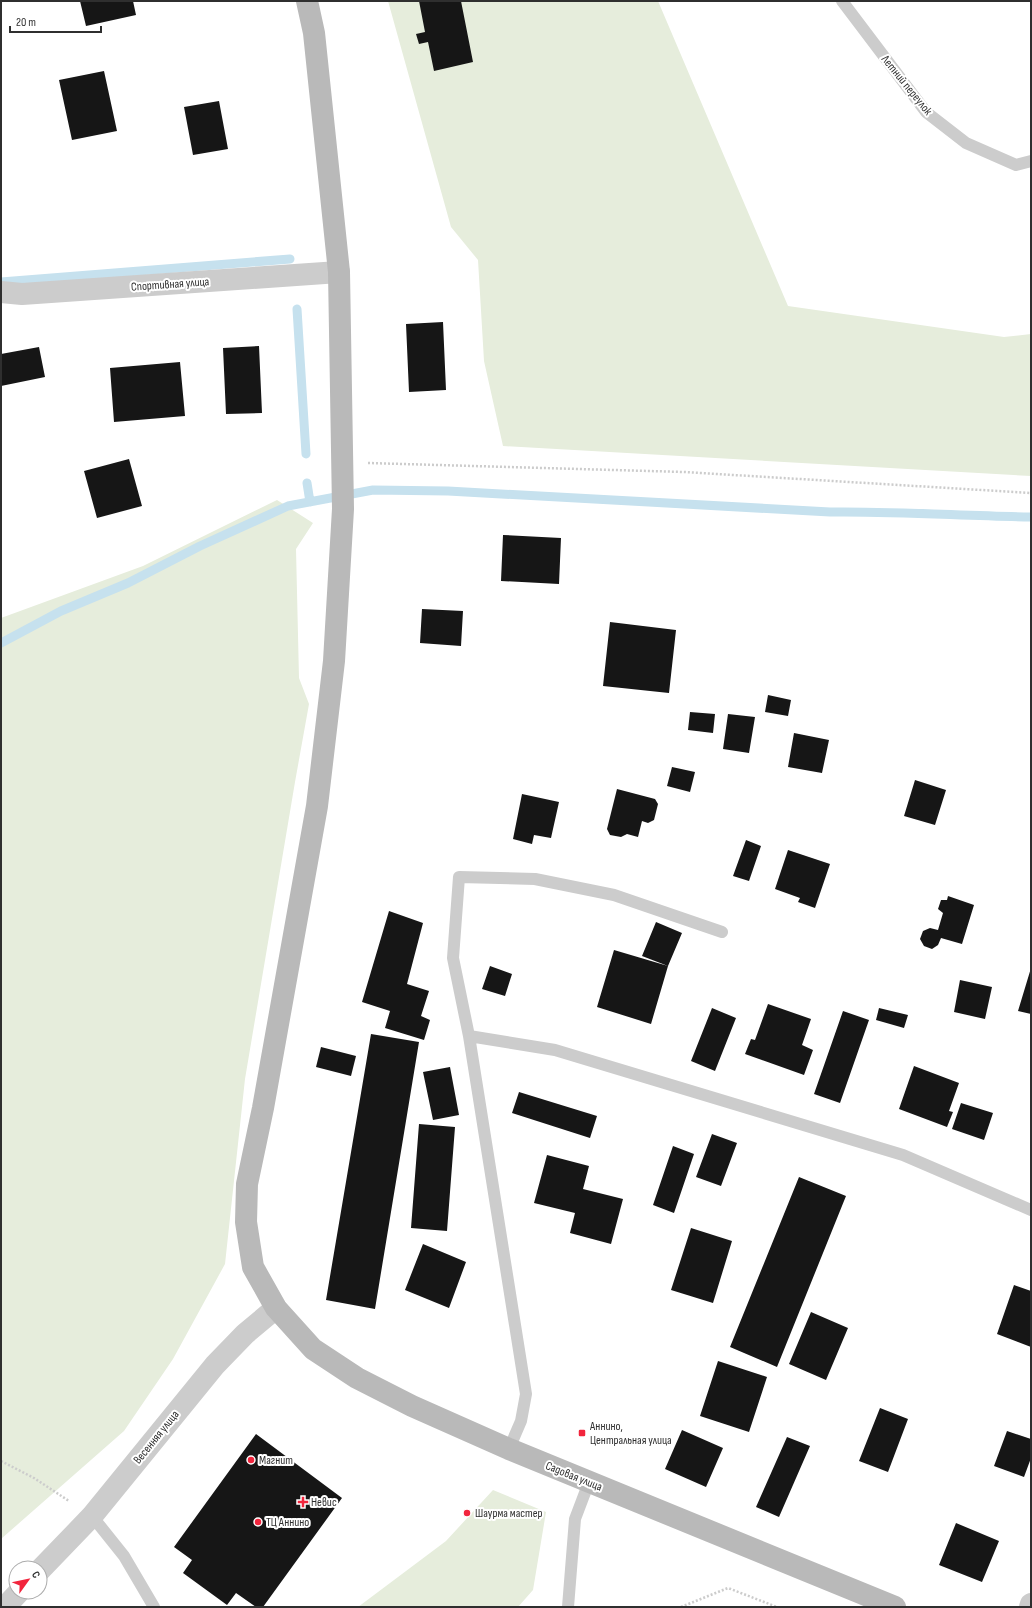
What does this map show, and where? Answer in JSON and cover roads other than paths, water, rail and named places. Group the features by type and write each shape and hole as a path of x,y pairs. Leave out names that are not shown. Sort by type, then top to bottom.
{"main road":[{"name":"Садовая улица","path":"307,1 314,33 339,272 344,463 343,509 334,661 317,806 263,1108 247,1184 246,1222 253,1267 276,1308 313,1349 357,1378 412,1406 509,1449 895,1607"}],"street":[{"name":"Спортивная улица","path":"1,292 22,294 339,272"},
{"name":"Весенняя улица","path":"48,1562 92,1516 215,1365 245,1334 276,1308"}],"lane":[{"name":"Летний переулок","path":"842,1 926,112 966,143 1016,165 1031,161"},
{"path":"509,1449 521,1421 526,1394 469,1036 453,958 459,877 535,879 614,895 722,932"},
{"path":"469,1036 555,1050 903,1155 1031,1210"},
{"path":"568,1607 575,1519 589,1482"},
{"path":"92,1516 124,1556 154,1607"}],"waterway":[{"path":"1,282 290,259"},
{"path":"297,309 306,454"},
{"path":"307,483 310,502"},
{"path":"1,643 61,611 128,583 200,546 288,506 373,490 448,491 830,512 880,512 1031,517"}],"place":[{"name":"Аннино, Центральная улица","path":"582,1433"},
{"name":"Магнит","path":"251,1460"},
{"name":"Невис","path":"303,1502"},
{"name":"Шаурма мастер","path":"467,1513"},
{"name":"ТЦ Аннино","path":"258,1522"}]}
